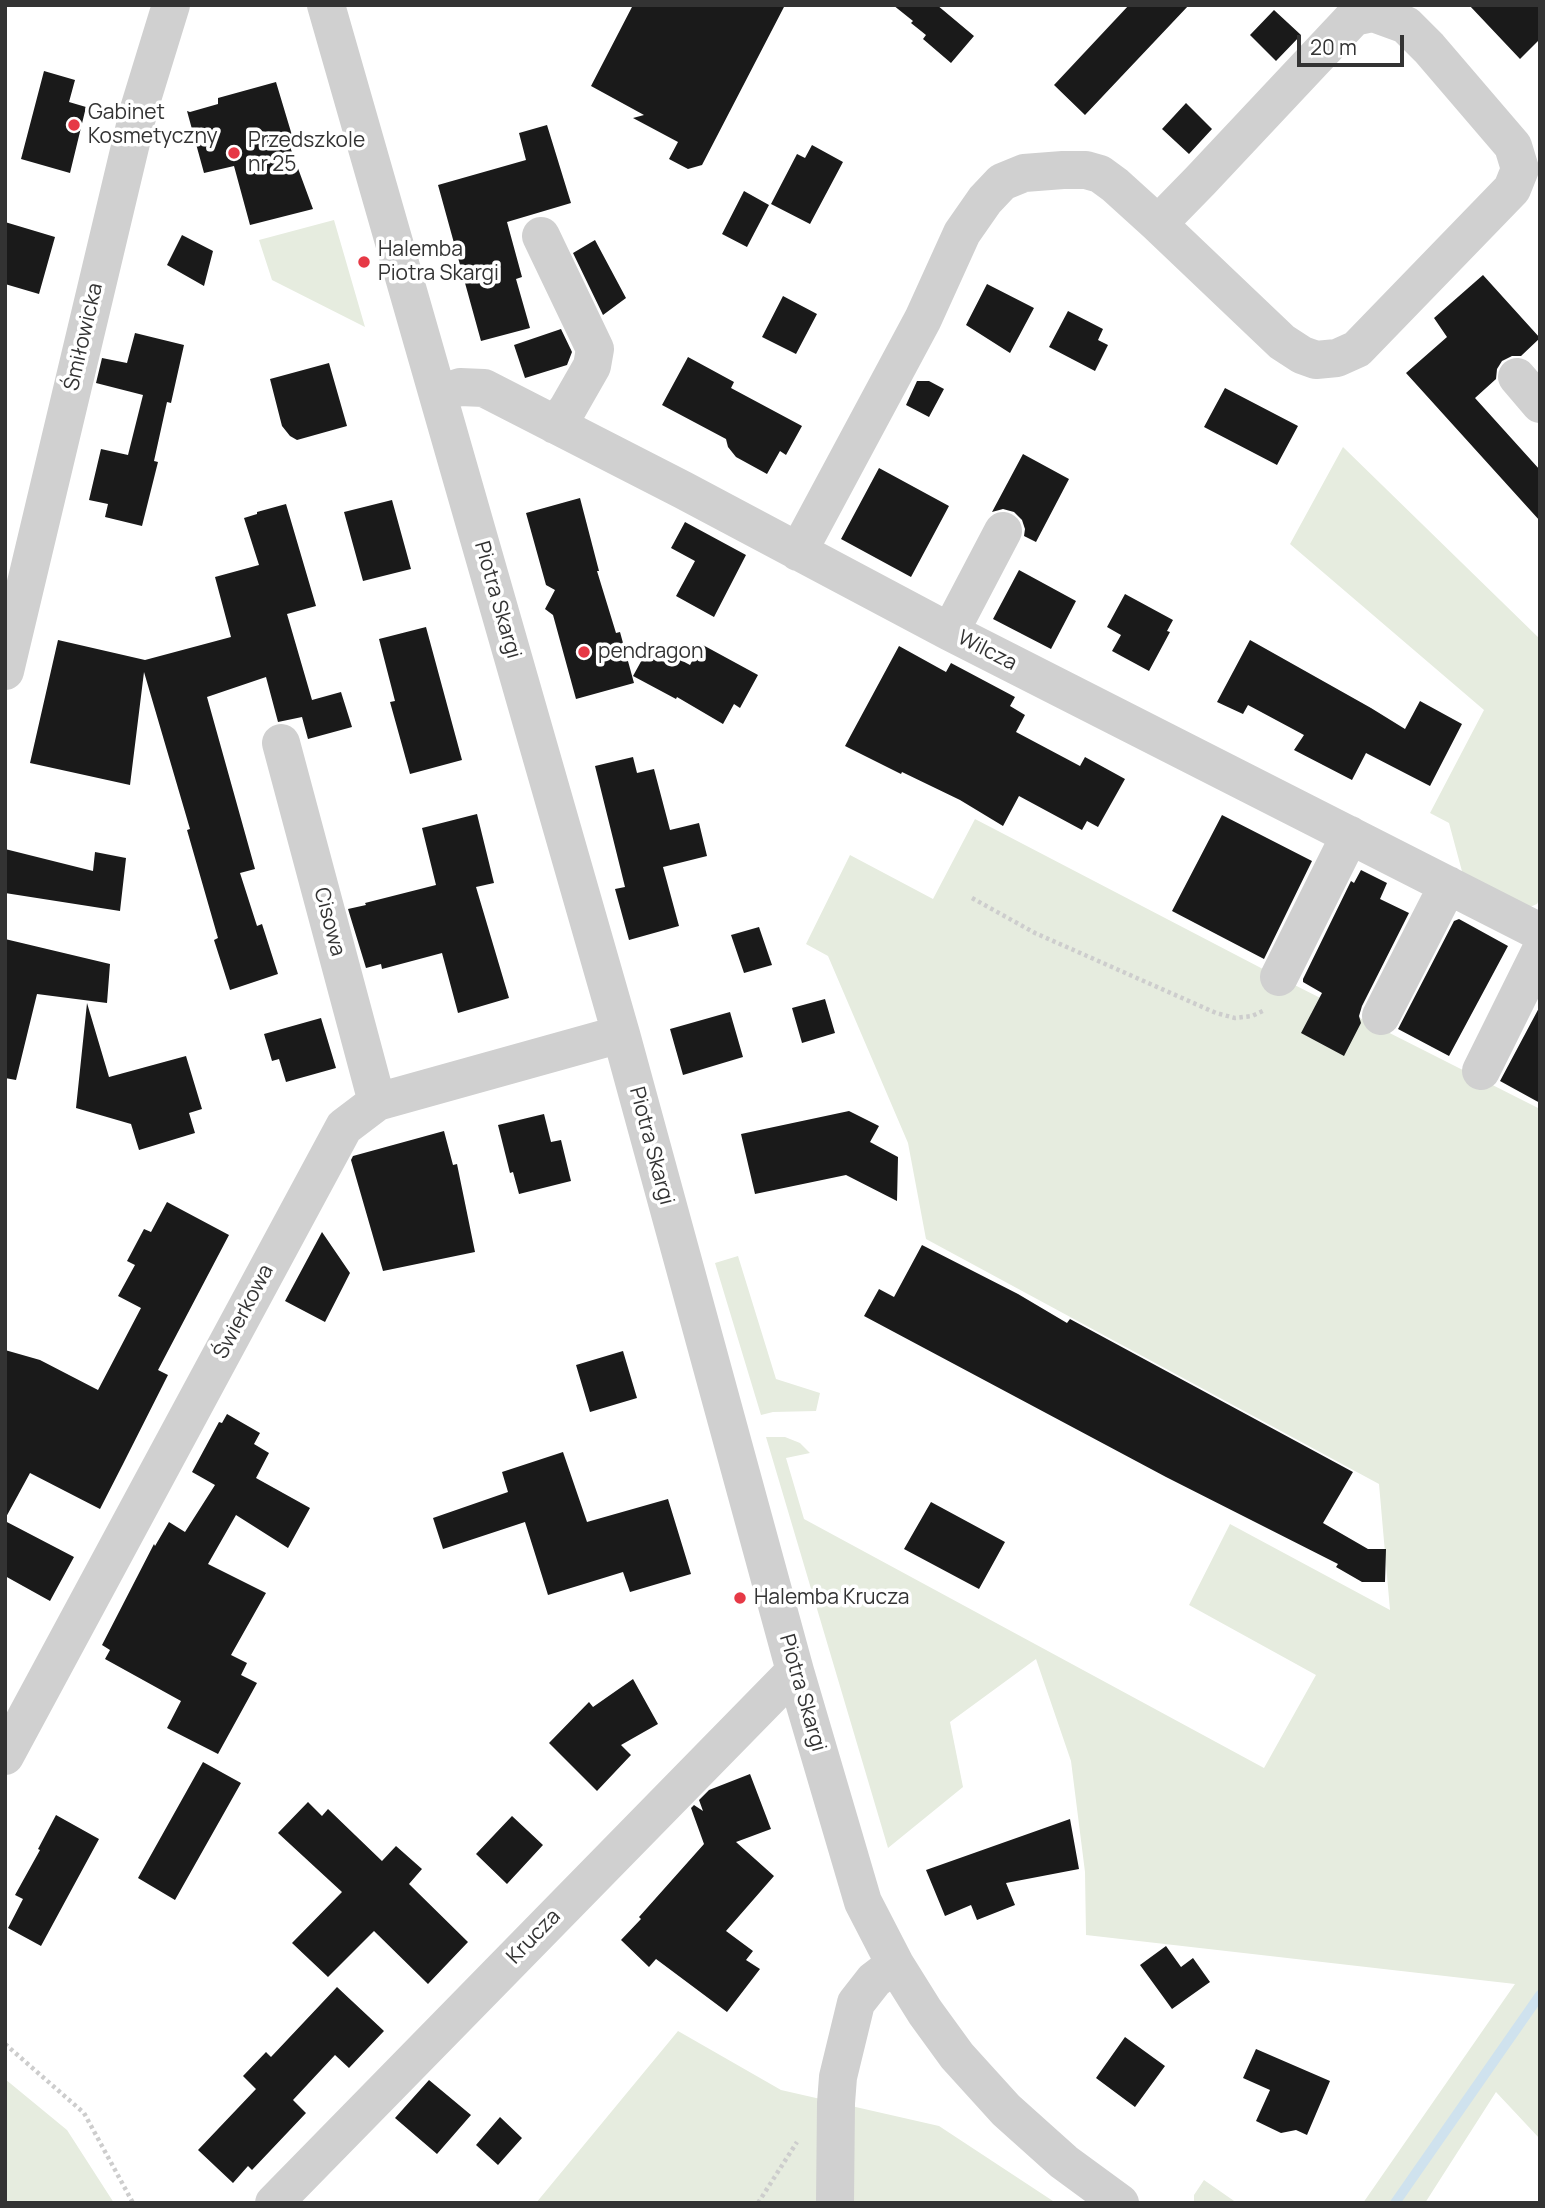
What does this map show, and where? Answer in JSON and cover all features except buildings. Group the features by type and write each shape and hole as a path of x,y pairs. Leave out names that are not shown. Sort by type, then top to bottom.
{"street":[{"name":"Śmiłowicka","path":"5,671 139,109 172,5"},
{"name":"Piotra Skargi","path":"326,5 621,1034 795,1671 863,1902 895,1964 957,2056 1006,2110 1064,2162 1120,2203"},
{"path":"798,552 923,319 962,233 985,200 1002,182 1024,173 1086,170 1100,174 1158,223 1282,342 1315,360 1337,358 1357,349 1512,189 1520,169 1513,146 1429,48 1406,25 1373,13 1354,17 1219,162 1158,223"},
{"path":"541,236 595,349 592,366 555,425"},
{"name":"Wilcza","path":"438,394 460,387 484,388 950,632 1350,835 1539,935"},
{"path":"950,632 1003,531"},
{"name":"Cisowa","path":"281,743 377,1102"},
{"path":"1279,977 1350,835"},
{"path":"1381,1016 1448,886"},
{"path":"1481,1071 1539,935"},
{"name":"Świerkowa","path":"5,1756 344,1127 377,1102 621,1034"},
{"name":"Krucza","path":"274,2203 795,1671"},
{"path":"835,2203 838,2077 856,2003 874,1980 895,1964"}],"path":[{"path":"972,898 1035,933 1216,1013 1236,1018 1263,1013 1270,1005 1279,977"},
{"path":"5,2044 84,2113 133,2203"}],"shaded area":[{"path":"334,220 365,327 272,280 259,240"},
{"path":"1343,447 1540,639 1540,898 1537,904 1530,907 1463,875 1449,823 1430,813 1484,710 1290,544"},
{"path":"975,819 1540,1109 1540,2139 1496,2092 1425,2203 1363,2203 1515,1984 1086,1935 1085,1872 1071,1761 1036,1659 950,1722 963,1787 888,1848 766,1437 785,1437 800,1443 810,1453 786,1458 804,1519 1264,1768 1316,1675 1189,1605 1230,1524 1390,1610 1379,1484 926,1239 908,1143 828,956 806,944 850,855 933,899"},
{"path":"738,1256 776,1379 820,1393 816,1411 773,1412 761,1415 715,1263"},
{"path":"678,2031 781,2090 939,2126 1056,2203 536,2203"},
{"path":"5,2079 67,2130 114,2203 5,2203"},
{"path":"1204,2180 1237,2203 1194,2203 1194,2195"}],"waterway":[{"path":"1395,2203 1540,1995"}],"place":[{"name":"Gabinet Kosmetyczny","path":"74,125"},
{"name":"Przedszkole nr 25","path":"234,153"},
{"name":"Halemba Piotra Skargi","path":"364,262"},
{"name":"pendragon","path":"584,652"},
{"name":"Halemba Krucza","path":"740,1598"}]}
